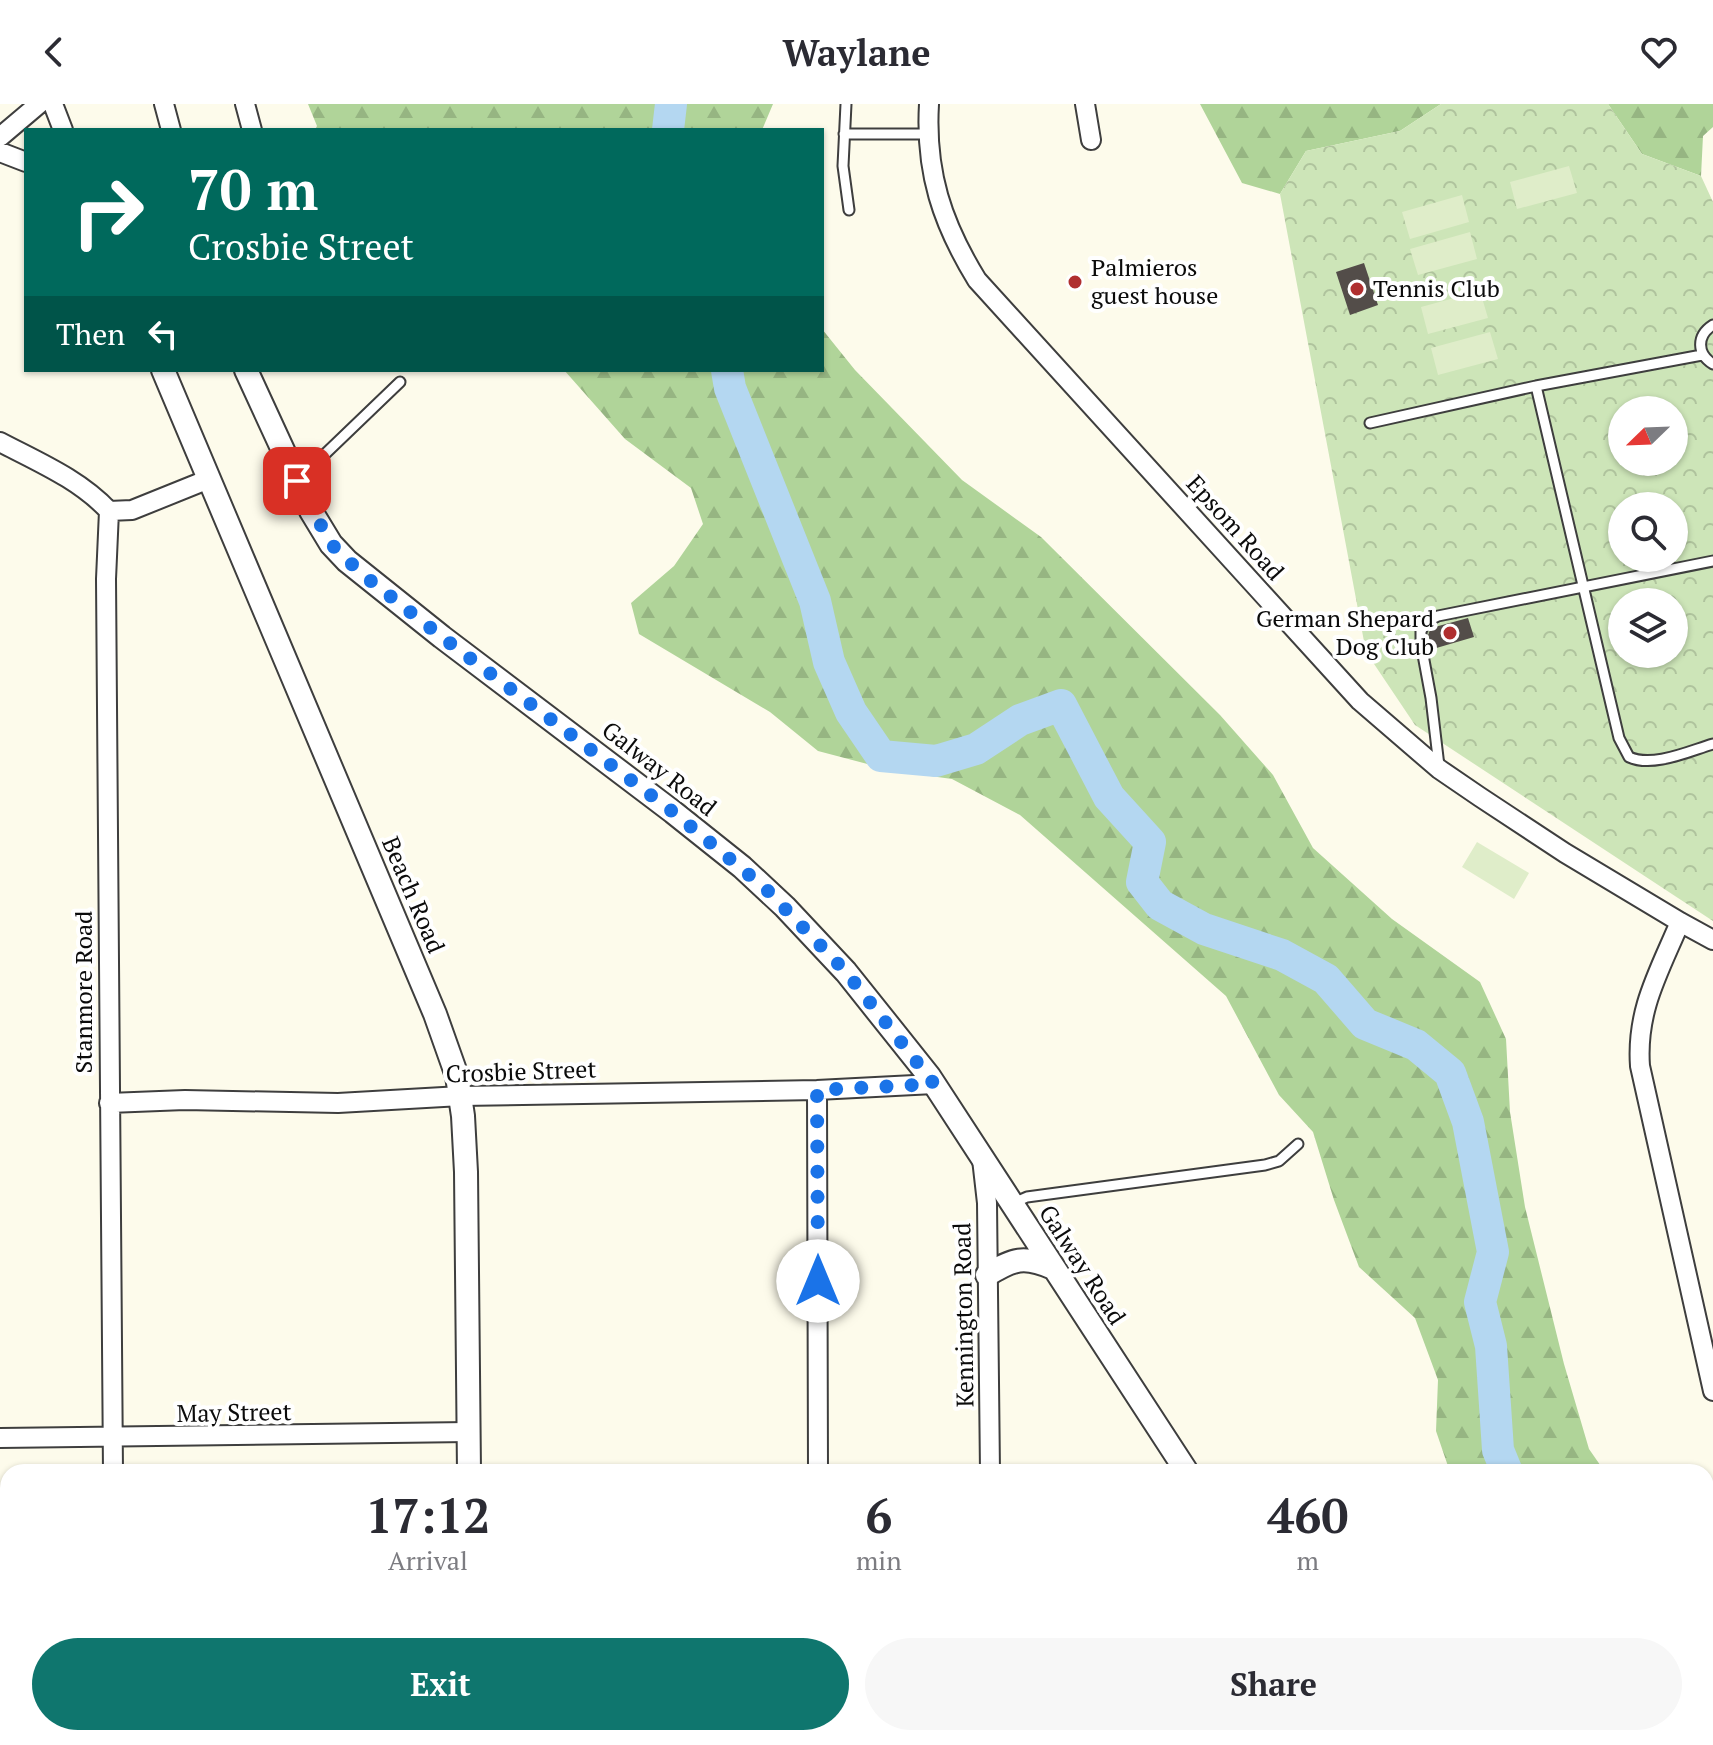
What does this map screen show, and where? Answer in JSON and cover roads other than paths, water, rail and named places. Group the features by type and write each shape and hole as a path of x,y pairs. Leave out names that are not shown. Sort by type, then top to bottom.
{"street":[{"path":"0,137 39,104"},
{"path":"53,104 62,128"},
{"path":"164,104 170,128"},
{"path":"245,104 251,128"},
{"name":"Epsom Road","path":"929,104 929,134 937,198 955,242 977,280 1360,701 1439,769 1552,845 1713,940"},
{"path":"1085,104 1091,140"},
{"path":"0,152 24,161"},
{"name":"Beach Road","path":"164,372 451,1057 461,1096 466,1172 469,1464"},
{"name":"Galway Road","path":"247,372 297,481 331,544 362,574 663,804 765,888 846,972 934,1084 1180,1464"},
{"path":"0,442 75,482 109,511 132,510 209,479"},
{"name":"Stanmore Road","path":"109,511 106,595 113,1464"},
{"path":"1680,922 1644,1008 1639,1037 1640,1066 1713,1391"},
{"name":"Crosbie Street","path":"109,1103 185,1100 338,1103 461,1096 817,1090 934,1084"},
{"path":"817,1090 818,1464"},
{"name":"Kennington Road","path":"982,1158 987,1203 990,1464"},
{"path":"987,1275 1024,1258 1053,1268"},
{"name":"May Street","path":"0,1438 113,1439 469,1432"}],"lane":[{"path":"846,104 844,187 849,210"},
{"path":"844,134 929,134"},
{"path":"1713,325 1700,341 1702,355 1713,364"},
{"path":"1370,423 1536,386 1702,355"},
{"path":"297,481 400,382"},
{"path":"1536,386 1619,738 1629,757 1636,760 1659,759 1713,744"},
{"path":"1439,769 1421,644 1421,631 1426,622 1438,616 1713,561"},
{"path":"1011,1204 1027,1197 1265,1165 1279,1161 1298,1144"}],"waterway":[{"path":"668,128 671,104"},
{"path":"727,372 730,388 815,601 829,662 851,712 881,756 936,761 976,749 1020,720 1061,705 1109,797 1150,842 1142,882 1160,905 1204,929 1282,955 1326,979 1365,1024 1416,1045 1450,1073 1468,1122 1493,1252 1480,1302 1491,1346 1498,1450 1504,1464"}],"place":[{"name":"Palmieros guest house","path":"1075,282"},
{"name":"Tennis Club","path":"1357,289"},
{"name":"German Shepard Dog Club","path":"1450,633"}]}
